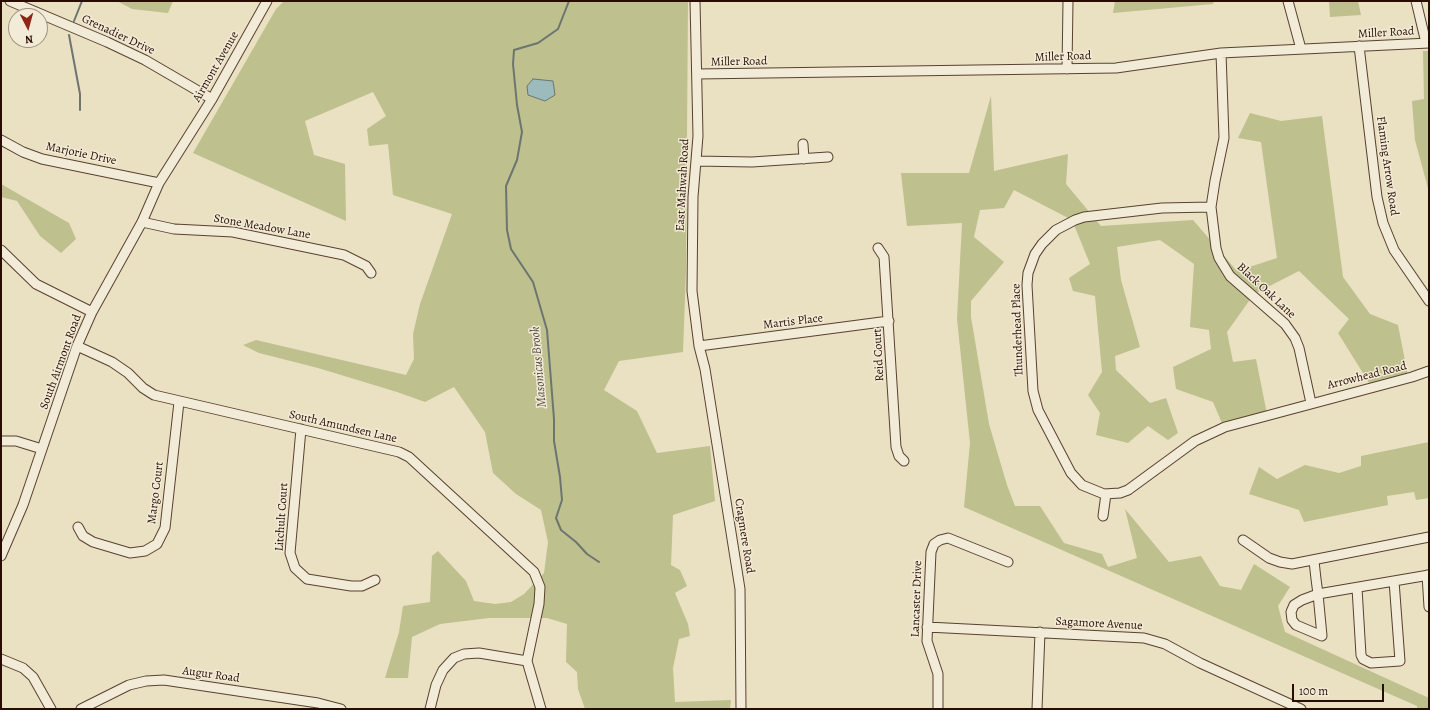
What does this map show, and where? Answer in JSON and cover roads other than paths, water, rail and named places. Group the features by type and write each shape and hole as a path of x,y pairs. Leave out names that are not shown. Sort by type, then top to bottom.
{"street":[{"name":"Grenadier Drive","path":"10,1 22,3 145,60 212,99"},
{"name":"Airmont Avenue","path":"185,144 267,1"},
{"name":"East Mahwah Road","path":"695,1 698,136 691,266 692,291 699,346 705,369"},
{"path":"1066,69 1068,1"},
{"path":"1288,1 1301,49"},
{"path":"1416,1 1428,43"},
{"name":"Miller Road","path":"697,74 1066,69 1135,66 1221,53 1428,43"},
{"name":"Flaming Arrow Road","path":"1359,46 1377,198 1383,223 1394,250 1429,301"},
{"name":"Black Oak Lane","path":"1221,53 1224,138 1214,181 1211,207 1216,248 1222,263 1236,283 1290,330 1299,348 1311,403"},
{"name":"Marjorie Drive","path":"1,140 23,152 42,159 159,183"},
{"name":"South Airmont Road","path":"1,556 23,505 77,346 92,312 142,222 159,183 185,144"},
{"path":"803,144 804,159"},
{"path":"696,161 752,162 828,156"},
{"name":"Thunderhead Place","path":"1211,207 1128,211 1075,220 1065,224 1049,237 1035,254 1027,279 1035,401 1071,473 1079,482 1090,490 1106,494 1120,493 1135,487 1182,450 1211,433 1240,423 1311,403"},
{"name":"Stone Meadow Lane","path":"142,222 174,229 233,232 344,255 366,266 371,273"},
{"name":"Reid Court","path":"878,248 884,258 896,447 899,456 904,461"},
{"path":"1,250 36,284 92,312"},
{"name":"Martis Place","path":"699,346 889,322"},
{"name":"South Amundsen Lane","path":"77,346 112,362 143,388 154,395 399,452 409,457 534,572 540,587 539,604 527,661"},
{"name":"Cragmere Road","path":"705,369 740,589 741,709"},
{"name":"Arrowhead Road","path":"1311,403 1412,378 1429,371"},
{"name":"Margo Court","path":"78,527 83,536 93,542 130,553 145,551 157,544 165,528 179,402"},
{"name":"Litchult Court","path":"301,429 290,553 295,568 307,579 351,586 362,586 375,580"},
{"path":"1,441 16,441 42,449"},
{"path":"1103,516 1106,494"},
{"path":"1243,540 1269,558 1292,564 1314,561 1429,537"},
{"name":"Lancaster Drive","path":"938,709 938,674 927,641 931,552 934,544 940,540 948,538 1008,562"},
{"path":"1314,561 1318,594 1322,636 1296,625 1292,620 1291,612 1294,606 1302,600 1318,594 1428,575 1429,607"},
{"path":"1357,588 1361,655 1363,659 1371,663 1400,661 1394,581"},
{"name":"Sagamore Avenue","path":"927,627 1144,638 1165,644 1301,709"},
{"path":"1037,709 1040,632"},
{"path":"430,709 436,685 443,670 454,658 464,654 479,654 527,661 541,709"},
{"path":"1,659 23,668 33,677 51,709"},
{"name":"Augur Road","path":"82,709 129,686 146,681 164,680 318,703 341,709"}],"water":[{"path":"533,79 553,81 555,95 545,101 528,95 527,86"}],"waterway":[{"path":"74,21 82,1"},
{"name":"Masonicus Brook","path":"569,1 558,29 538,43 514,50 513,64 517,105 522,132 517,160 506,186 507,230 511,249 533,282 547,330 554,419 554,441 562,500 556,518 561,530 576,542 587,554 599,562"},
{"path":"69,35 80,94 80,110"}]}
